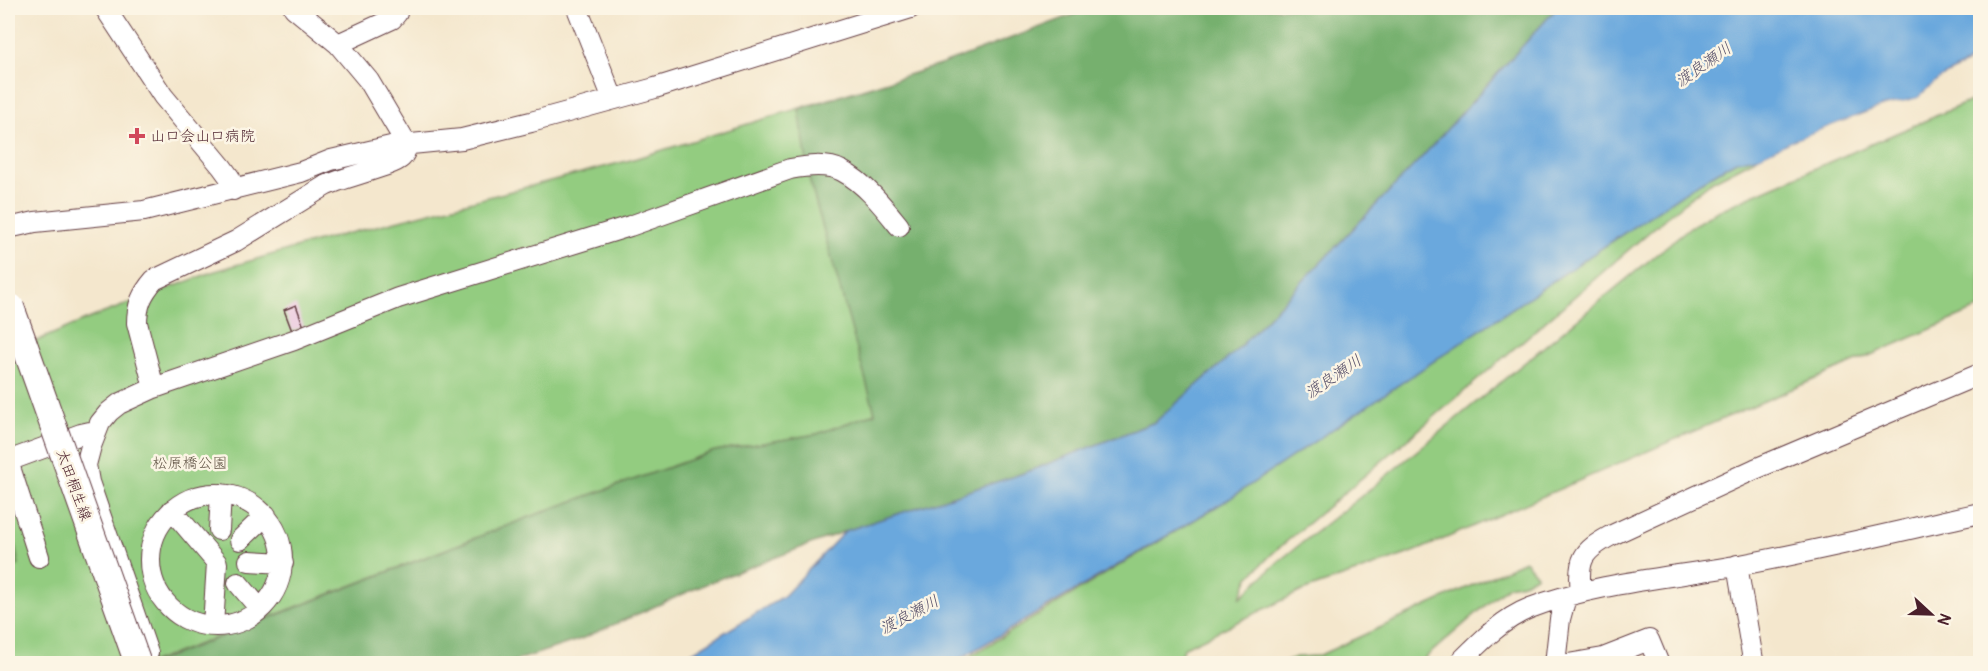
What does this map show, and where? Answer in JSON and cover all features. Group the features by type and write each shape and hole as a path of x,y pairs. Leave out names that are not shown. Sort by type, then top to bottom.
{"main road":[{"name":"太田桐生線","path":"11,307 143,658"}],"street":[{"path":"105,8 163,96 230,178 233,190"},
{"path":"294,8 338,44 369,81 407,145"},
{"path":"338,44 392,19 398,8"},
{"path":"577,8 613,99"},
{"path":"8,225 144,211 233,190 301,172 331,160 391,146 462,139 655,88 911,8"},
{"path":"154,388 137,323 137,312 144,291 154,280 236,241 341,178 400,159 407,145"},
{"path":"143,658 89,482 87,465 100,423 119,404 154,388 294,340 398,298 630,226 790,169 817,166 840,170 862,186 899,226"},
{"path":"1555,663 1560,619 1580,580 1584,557 1591,547 1755,469 1980,374"},
{"path":"39,557 8,461 90,432 95,434"},
{"path":"219,530 221,494"},
{"path":"221,494 236,496 266,515 275,530 283,563 279,580 271,596 260,609 230,624 213,626 194,622 177,613 163,599 154,582 150,563 152,543 160,525 172,510 187,500 204,495 221,494"},
{"path":"172,510 216,563 213,626"},
{"path":"1458,663 1509,620 1528,609 1573,594 1737,565 1980,513"},
{"path":"240,540 266,515"},
{"path":"249,561 283,563"},
{"path":"1737,565 1753,660"},
{"path":"238,583 260,609"},
{"path":"1568,663 1604,661 1649,640 1659,663"}],"green space":[{"path":"1091,8 1557,8 1423,156 1234,353 1155,422 1024,473 845,531 708,583 581,639 509,663 150,664 548,510 715,451 817,434 875,413 810,182 799,109 940,65"},
{"name":"松原橋公園","path":"940,65 875,413 817,434 715,451 548,510 150,663 8,663 8,353 88,319 212,272 315,242 627,161"},
{"path":"1980,97 1980,308 1416,551 1302,591 1185,647 1176,663 957,664 1229,499 1700,182 1736,161 1761,156 1711,182 1669,215 1273,553 1249,577 1240,598 1279,561 1690,227 1744,199"},
{"path":"8,516 19,565 8,569"},
{"path":"1525,561 1537,575 1524,583 1508,586 1419,663 1281,663 1296,657 1318,656"}],"water":[{"name":"渡良瀬川","path":"1557,8 1980,8 1980,56 1940,78 1918,98 1881,107 1797,139 1761,156 1736,161 1700,182 1229,499 953,663 673,664 784,596 845,531 1024,473 1155,422 1234,353 1423,156"}],"pier":[{"path":"1973,64 1942,81 1919,101 1882,110 1750,161 1797,139 1881,107 1918,98 1940,78"}],"building":[{"path":"296,305 304,327 292,331 284,310"}],"place":[{"name":"山口会山口病院","path":"137,136"}]}
